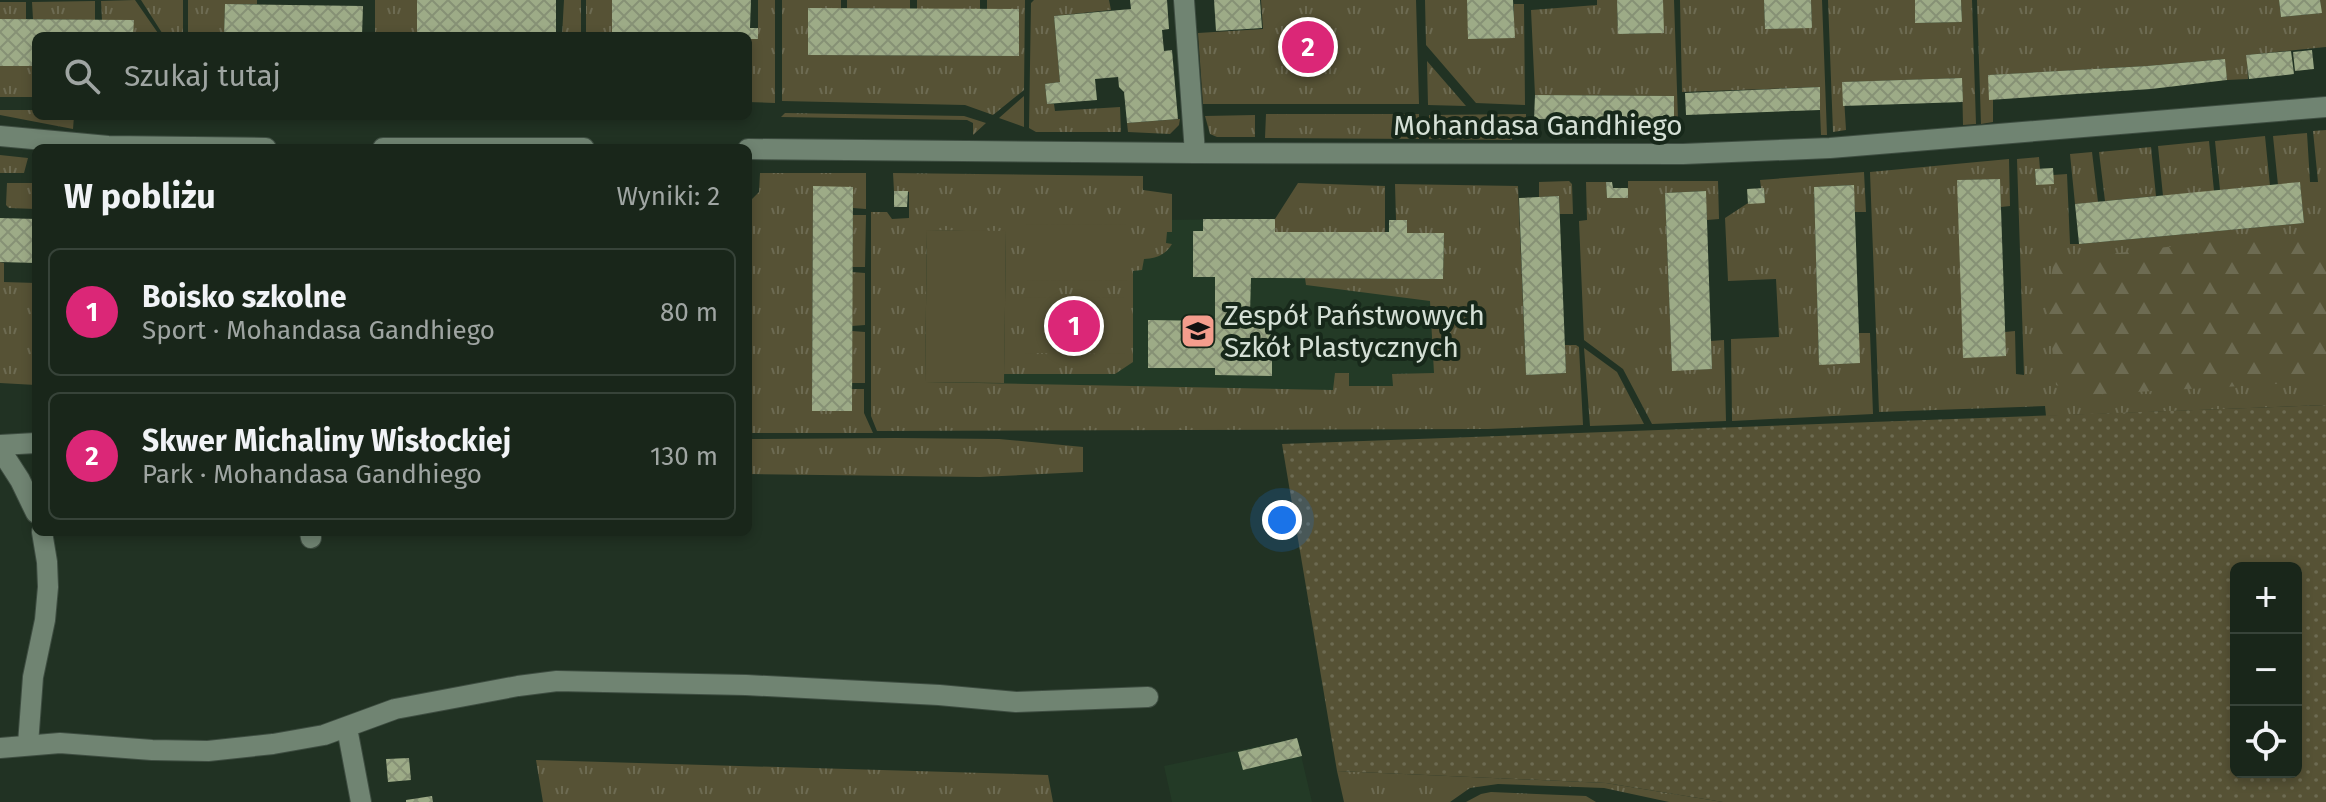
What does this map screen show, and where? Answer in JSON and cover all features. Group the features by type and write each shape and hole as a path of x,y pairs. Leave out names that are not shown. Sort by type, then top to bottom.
{"street":[{"path":"1184,0 1195,153"},
{"name":"Mohandasa Gandhiego","path":"752,149 1683,154 1801,150 2326,107"},
{"path":"0,136 86,144"},
{"path":"32,443 0,447 32,505"},
{"path":"28,744 32,688 48,587 43,536"},
{"path":"0,748 60,743 208,751 324,735 348,736 395,709 557,681 746,685 1016,702 1148,697"},
{"path":"348,736 361,802"}],"shaded area":[{"name":"Zespół Państwowych Szkół Plastycznych","path":"909,190 1144,220 1275,219 1275,232 1388,232 1389,220 1407,220 1407,233 1488,233 1488,429 909,430"},
{"path":"1297,738 1312,802 1172,802 1164,766"}],"green space":[{"path":"135,0 157,32 133,32 133,20 102,20 101,1"},
{"path":"141,0 183,0 183,32 161,32"},
{"path":"188,0 257,0 257,4 225,4 224,32 188,32"},
{"path":"375,0 417,0 417,32 375,32"},
{"path":"564,0 581,0 581,32 562,32"},
{"path":"586,0 612,0 612,32 586,32"},
{"path":"758,0 775,0 775,103 752,102 752,39 758,38"},
{"path":"782,0 841,0 841,9 808,8 808,55 1018,56 1019,10 987,9 987,0 1025,0 1024,90 993,115 965,105 782,101"},
{"path":"847,0 910,0 910,9 847,8"},
{"path":"917,0 980,0 980,9 917,9"},
{"path":"1034,0 1109,0 1111,10 1054,16 1060,82 1045,84 1047,104 1054,104 1055,111 1120,107 1121,132 1036,132 1029,128 1031,3"},
{"path":"1261,0 1416,0 1419,104 1203,104 1198,33 1263,29"},
{"path":"1425,0 1467,0 1469,39 1514,37 1514,4 1524,4 1525,105 1476,103 1426,45"},
{"path":"1597,0 1617,0 1618,34 1663,33 1663,0 1674,0 1678,120 1674,120 1673,96 1535,95 1531,10 1597,5"},
{"path":"1680,0 1764,0 1765,29 1812,27 1811,0 1822,0 1827,135 1821,135 1819,87 1682,92"},
{"path":"1828,0 1915,0 1916,23 1962,22 1961,0 1972,0 1976,124 1963,125 1962,78 1843,82 1846,130 1833,132"},
{"path":"1977,0 2279,0 2281,17 2321,13 2320,0 2326,0 2326,47 2247,55 2248,79 2227,80 2224,59 1989,75 1993,122 1981,124"},
{"path":"95,1 95,20 33,19 32,2"},
{"path":"0,2 26,2 26,19 0,19"},
{"path":"1427,61 1466,106 1428,105"},
{"path":"0,66 32,66 32,97 0,97"},
{"path":"1024,96 1024,127 999,118"},
{"path":"0,110 32,110 32,120 74,120 73,129 0,115"},
{"path":"785,113 964,116 986,123 973,135 973,123 967,120 781,117"},
{"path":"1266,114 1419,114 1419,139 1265,138"},
{"path":"1526,114 1526,120 1512,121 1512,140 1429,139 1429,115"},
{"path":"1255,115 1255,137 1217,137 1210,134 1205,116"},
{"path":"1180,119 1179,125 1170,134 1128,132 1127,123"},
{"path":"2326,130 2326,405 2046,416 2045,406 1879,412 1870,172 2009,159 2010,206 2001,207 1999,179 1958,180 2005,332 2015,331 2016,374 2024,375 2017,159 2039,157 2040,169 2035,170 2036,185 2053,175 2067,174 2070,244 2304,223 2300,183 2278,185 2273,136 2307,133 2310,182 2318,182 2313,131"},
{"path":"2265,136 2270,186 2220,190 2215,141"},
{"path":"2209,141 2214,191 2163,196 2158,146"},
{"path":"2151,147 2156,196 2105,201 2099,152"},
{"path":"2092,152 2098,202 2075,204 2070,154"},
{"path":"0,155 28,158 24,173 0,173"},
{"path":"1864,172 1866,212 1855,212 1853,185 1814,187 1819,364 1859,363 1858,333 1870,333 1873,414 1732,421 1731,339 1779,337 1776,279 1728,281 1725,218 1748,203 1765,203 1760,180"},
{"path":"760,173 866,173 866,209 853,208 852,187 813,187 812,411 851,411 852,389 864,389 864,413 873,433 752,433 752,199 759,192"},
{"path":"893,173 1143,176 1143,190 1172,194 1172,232 1167,232 1166,243 1172,244 1161,255 1144,259 1142,270 1133,271 1133,362 1115,374 1004,374 1006,232 927,230 925,382 1333,390 1335,373 1349,373 1349,386 1393,386 1392,374 1434,373 1430,301 1306,285 1305,278 1443,279 1444,233 1407,233 1396,220 1395,184 1518,186 1526,375 1566,373 1565,345 1579,347 1583,425 1488,429 877,431 871,416 871,212 887,212 892,219 909,218 909,192 894,191"},
{"path":"1569,181 1572,184 1573,214 1560,214 1559,196 1539,197 1539,182"},
{"path":"1628,181 1718,181 1719,219 1707,220 1705,191 1665,193 1672,370 1712,369 1711,341 1724,340 1726,421 1652,424 1623,369 1584,340 1579,221 1587,220 1586,182 1606,182 1607,198 1628,198"},
{"path":"7,183 32,183 32,209 9,208 6,205"},
{"path":"1298,183 1385,186 1385,232 1275,232 1275,219"},
{"path":"853,215 866,215 865,267 852,267"},
{"path":"1026,224 1127,225 1127,281 1026,280"},
{"path":"927,230 1006,231 1004,383 925,382"},
{"path":"2326,234 2326,381 2084,395 2056,385 2047,299 2054,261 2239,238"},
{"path":"0,262 4,263 4,282 32,283 32,385 0,383"},
{"path":"852,272 865,273 865,325 852,326"},
{"path":"1024,297 1125,298 1125,354 1024,353"},
{"path":"852,331 865,332 865,383 852,383"},
{"path":"1584,348 1617,372 1644,424 1590,426"},
{"path":"2326,405 2326,802 1723,802 1606,783 1337,771 1282,444"},
{"path":"752,439 999,439 1083,447 1083,472 980,477 752,474"},
{"path":"536,760 1048,775 1053,802 543,802"},
{"path":"1337,771 1606,783 1723,802 1669,802 1604,788 1498,784 1470,788 1450,802 1344,802"},
{"path":"1491,792 1586,796 1596,802 1466,802"}],"building":[{"path":"417,0 556,0 556,32 417,32"},
{"path":"612,0 751,0 750,28 758,28 758,39 752,39 752,32 612,32"},
{"path":"1130,0 1167,0 1169,29 1162,30 1164,51 1172,50 1178,119 1127,123 1124,92 1119,87 1118,77 1095,79 1097,100 1047,104 1045,84 1060,82 1054,16 1131,9"},
{"path":"1214,0 1260,0 1262,28 1216,31"},
{"path":"1467,0 1513,0 1515,38 1468,39"},
{"path":"1617,0 1663,0 1664,33 1618,34"},
{"path":"1764,0 1811,0 1812,28 1765,29"},
{"path":"1915,0 1961,0 1962,22 1915,23"},
{"path":"2279,0 2320,0 2322,13 2281,17"},
{"path":"225,4 363,6 362,32 224,32"},
{"path":"808,8 1019,9 1019,56 808,55"},
{"path":"0,19 134,20 133,32 32,32 32,66 0,66"},
{"path":"2312,50 2314,69 2295,71 2293,52"},
{"path":"2291,51 2294,74 2249,79 2246,55"},
{"path":"2225,59 2227,80 2151,89 1989,100 1988,75"},
{"path":"1962,78 1963,102 1843,106 1842,82"},
{"path":"1820,87 1820,110 1686,115 1685,93"},
{"path":"1535,95 1674,96 1674,120 1534,119"},
{"path":"2053,168 2054,184 2036,185 2035,169"},
{"path":"2000,179 2006,356 1963,358 1957,180"},
{"path":"1606,182 1612,182 1613,188 1628,188 1628,198 1607,198"},
{"path":"2300,182 2304,223 2079,244 2075,204"},
{"path":"1854,185 1860,363 1819,365 1814,187"},
{"path":"813,186 853,187 852,411 812,411"},
{"path":"1764,188 1765,203 1748,204 1747,189"},
{"path":"894,191 908,191 907,207 894,207"},
{"path":"1706,191 1712,369 1672,371 1665,193"},
{"path":"1559,196 1566,373 1526,375 1519,198"},
{"path":"0,218 32,219 32,263 0,262"},
{"path":"1203,219 1275,219 1275,232 1389,232 1389,220 1407,220 1407,233 1444,233 1443,279 1251,278 1250,313 1272,313 1272,376 1215,375 1215,368 1148,368 1148,320 1215,321 1215,277 1193,277 1193,231 1203,231"},
{"path":"1297,738 1302,756 1243,770 1238,752"},
{"path":"409,758 411,780 388,782 386,759"},
{"path":"432,796 433,802 406,802 406,800"}],"place":[{"name":"Skwer Michaliny Wisłockiej","path":"1308,47"},
{"name":"Boisko szkolne","path":"1074,326"},
{"name":"Zespół Państwowych Szkół Plastycznych","path":"1198,331"}]}
